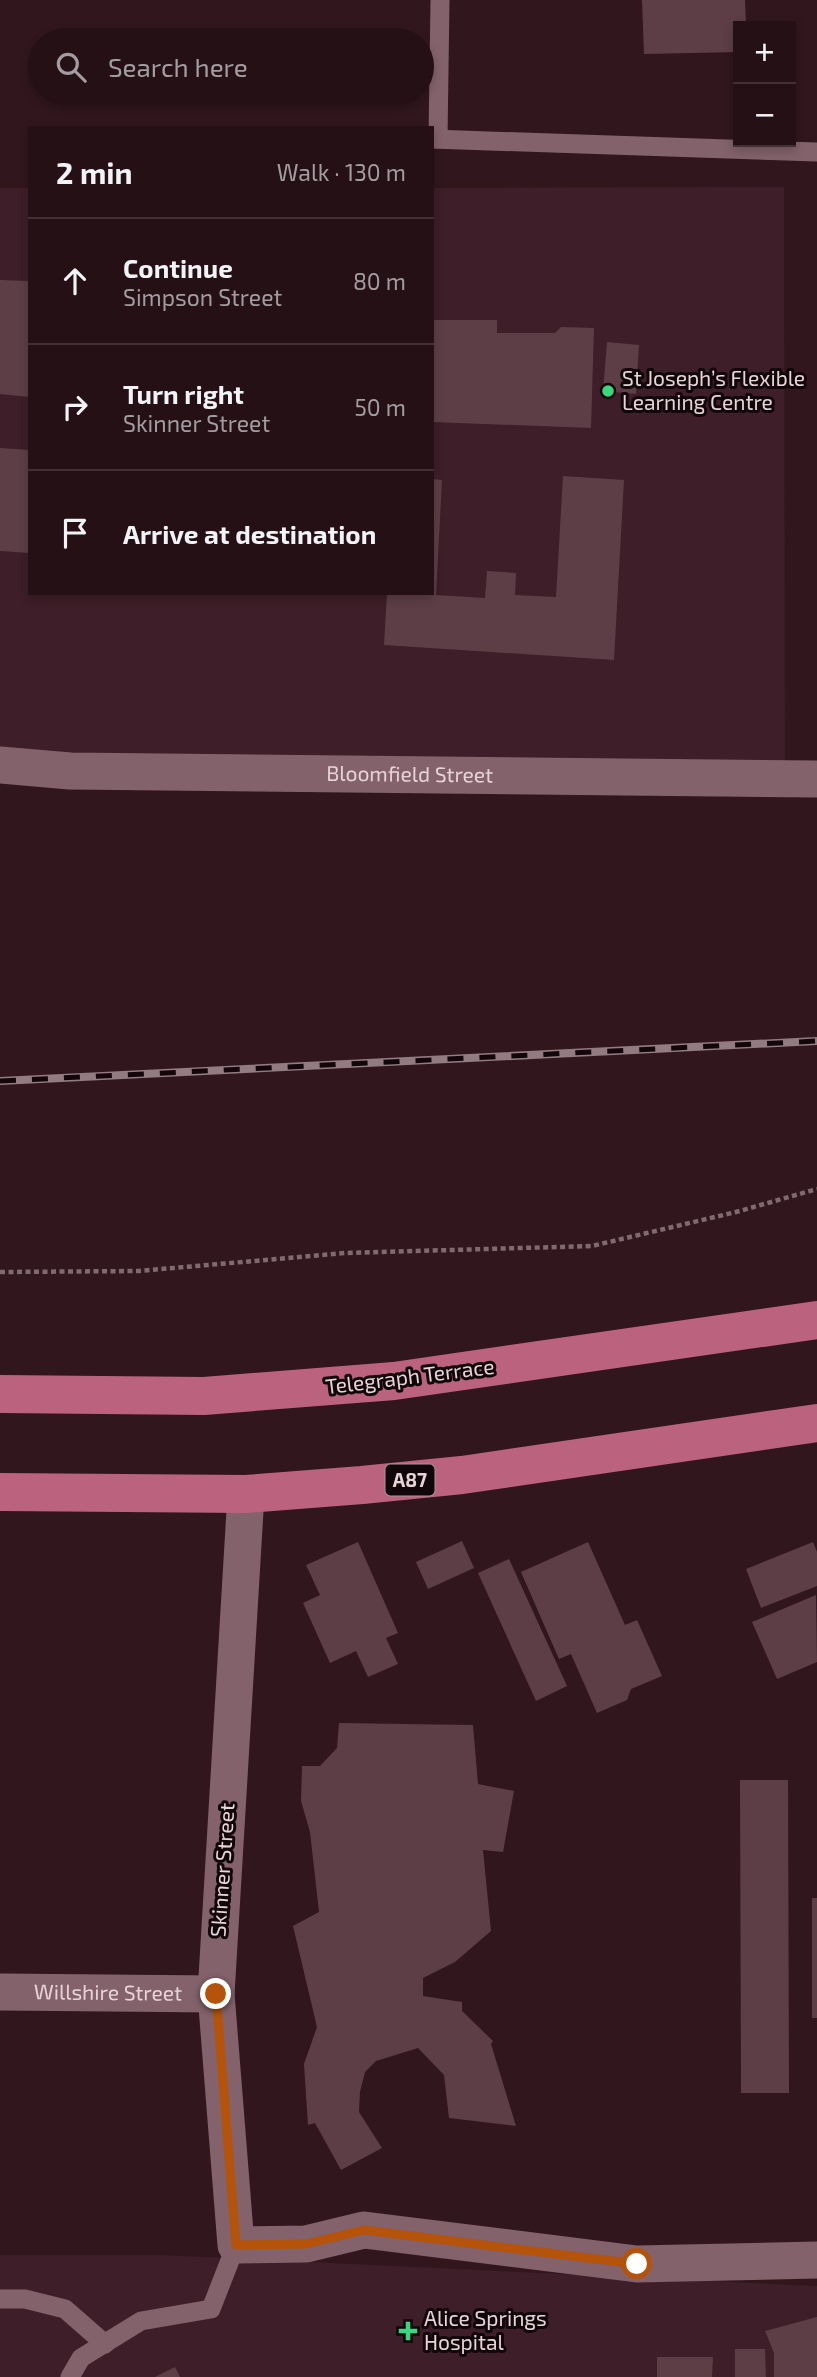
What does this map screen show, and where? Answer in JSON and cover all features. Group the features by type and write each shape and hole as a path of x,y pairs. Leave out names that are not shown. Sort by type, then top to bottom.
{"highway":[{"name":"Telegraph Terrace","path":"0,1394 204,1396 367,1384 817,1320"},
{"name":"A87","path":"0,1492 246,1494 462,1475 817,1423"}],"street":[{"name":"Bloomfield Street","path":"0,765 70,771 817,779"},
{"path":"696,1339 817,1326"},
{"name":"Skinner Street","path":"236,2245 216,1994 246,1494"},
{"name":"Willshire Street","path":"0,1992 216,1994"},
{"path":"236,2245 306,2244 364,2230 637,2264 817,2260"}],"lane":[{"path":"440,0 435,139 817,152"},
{"path":"70,2377 81,2358 141,2321 211,2309 236,2245"},
{"path":"0,2299 26,2299 65,2309 105,2344"}],"path":[{"path":"0,1272 139,1271 345,1253 592,1246 736,1212 817,1189"}],"shaded area":[{"name":"St Joseph’s Flexible Learning Centre","path":"784,187 785,779 0,765 0,188 28,188 28,595 434,595 434,188"},
{"name":"Alice Springs Hospital","path":"0,2255 162,2255 817,2286 817,2377 0,2377"}],"building":[{"path":"642,0 745,0 746,21 733,21 733,52 644,54"},
{"path":"0,280 28,281 28,397 0,394"},
{"path":"434,320 497,320 497,333 555,333 561,327 594,328 591,428 434,422"},
{"path":"607,342 639,345 636,394 603,391"},
{"path":"0,448 28,450 28,553 0,551"},
{"path":"563,476 624,480 614,660 384,645 387,595 434,595 434,479 442,480 436,595 485,598 487,571 516,573 515,595 556,597"},
{"path":"462,1541 474,1568 428,1589 416,1562"},
{"path":"358,1542 398,1633 386,1638 398,1664 368,1677 356,1651 330,1663 303,1603 320,1595 306,1565"},
{"path":"588,1542 625,1625 637,1620 662,1676 631,1689 627,1700 597,1713 571,1654 559,1659 521,1572"},
{"path":"813,1542 817,1552 817,1586 761,1608 746,1569"},
{"path":"509,1559 567,1686 536,1701 478,1573"},
{"path":"816,1595 817,1662 777,1679 752,1622"},
{"path":"339,1723 473,1725 478,1784 514,1791 503,1852 483,1850 491,1931 455,1962 423,1978 423,1996 462,2002 462,2011 493,2041 491,2044 516,2126 449,2118 444,2075 418,2048 376,2061 365,2072 359,2112 382,2148 341,2170 315,2123 308,2125 304,2064 317,2027 293,1926 319,1912 310,1832 301,1801 302,1766 320,1766 337,1748"},
{"path":"740,1780 788,1780 789,2093 741,2093"},
{"path":"812,1898 817,1898 817,2018 812,2018"},
{"path":"817,2317 817,2377 774,2377 774,2353 765,2331"},
{"path":"735,2349 765,2349 766,2377 735,2377"},
{"path":"657,2357 713,2357 712,2377 657,2377"},
{"path":"175,2367 180,2377 155,2377"}],"railway":[{"path":"0,1081 817,1041"}],"place":[{"name":"St Joseph’s Flexible Learning Centre","path":"608,391"},
{"name":"Alice Springs Hospital","path":"408,2331"}],"route":[{"path":"216,1994 236,2245 306,2244 364,2230 637,2264"}]}
